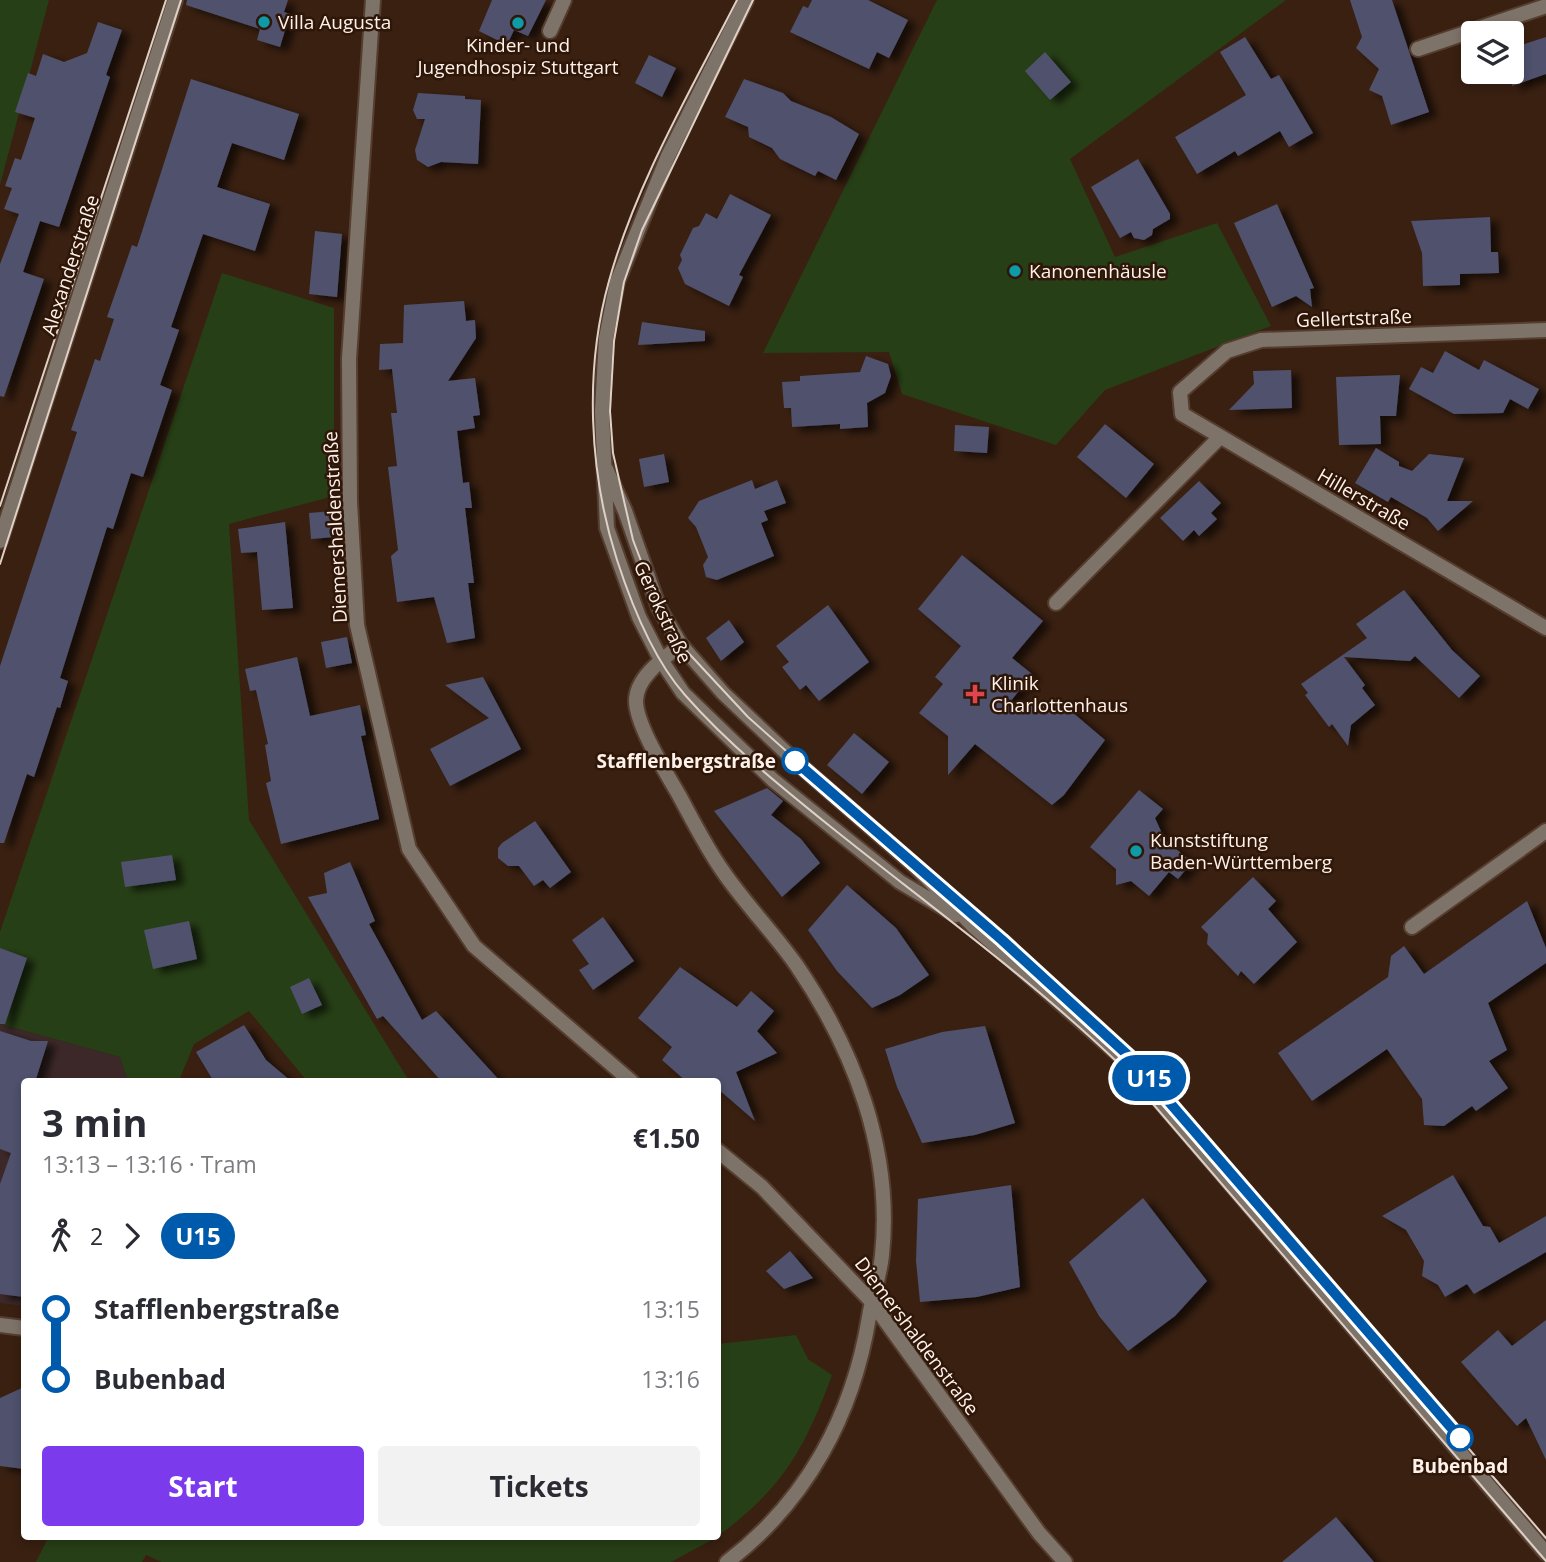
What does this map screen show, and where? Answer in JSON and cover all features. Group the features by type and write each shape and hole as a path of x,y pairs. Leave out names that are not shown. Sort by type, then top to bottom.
{"street":[{"name":"Alexanderstraße","path":"0,541 175,0"},
{"name":"Diemershaldenstraße","path":"373,0 349,359 350,502 357,625 409,849 474,946 627,1078"},
{"path":"550,31 564,0"},
{"name":"Gerokstraße","path":"746,0 668,156 617,282 606,338 602,412 607,528 622,576 661,660 682,692 773,780 900,882 972,925"},
{"path":"1418,49 1546,6"},
{"name":"Gellertstraße","path":"1180,392 1227,351 1261,340 1546,330"},
{"name":"Hillerstraße","path":"1180,392 1182,414 1546,628"},
{"path":"1056,603 1220,438"},
{"name":"Gerokstraße","path":"606,469 625,511 659,608 681,645 748,717 914,865 972,925 1101,1036 1148,1085 1546,1553"},
{"path":"681,645 661,660 639,686 636,702 642,722 665,771 722,870 814,992 863,1092 873,1130 881,1190 882,1253 854,1378 842,1412 815,1469 783,1513 759,1538 727,1562"},
{"path":"1412,927 1546,831"},
{"name":"Diemershaldenstraße","path":"721,1153 762,1187 871,1301 1040,1533 1065,1562"},
{"path":"0,1325 21,1328"}],"shaded area":[{"path":"0,1024 120,1057 127,1078 21,1078 21,1306 0,1303"}],"green space":[{"path":"0,0 49,0 0,185"},
{"path":"937,0 1286,0 1070,159 1115,257 1217,223 1271,326 1105,390 1056,445 902,394 889,352 763,353"},
{"path":"222,273 334,308 334,496 229,524 249,820 407,1078 305,1078 249,1011 194,1044 180,1078 127,1078 120,1057 0,1024 0,932"},
{"path":"796,1335 808,1359 832,1375 812,1425 789,1466 759,1501 721,1534 721,1344"},
{"path":"47,1540 711,1540 671,1562 162,1562 146,1555 142,1562 36,1562"}],"building":[{"name":"Villa Augusta","path":"187,0 288,0 284,12 290,14 280,47 257,40 260,29 186,5"},
{"name":"Kinder- und Jugendhospiz Stuttgart","path":"492,0 546,0 528,36 514,30 507,45 479,31"},
{"path":"812,0 868,0 908,20 889,58 877,52 869,69 790,32 803,6 808,8"},
{"path":"1350,0 1392,0 1429,112 1391,125 1382,96 1369,90 1379,69 1356,48 1362,37"},
{"path":"98,22 122,30 106,75 110,77 59,227 40,221 23,272 44,279 4,397 0,396 0,264 19,214 4,209 12,188 5,186 15,158 21,160 35,118 15,112 28,73 36,76 43,54 64,62 87,53"},
{"path":"1245,37 1271,79 1279,75 1313,133 1289,147 1280,131 1238,156 1235,151 1197,174 1175,137 1246,95 1220,52"},
{"path":"1546,37 1546,74 1524,82 1524,44"},
{"path":"1045,52 1071,82 1050,100 1025,71"},
{"path":"649,55 676,68 662,97 635,83"},
{"path":"191,79 299,114 284,160 232,143 217,187 270,204 255,251 203,234 171,327 179,330 160,385 172,390 143,477 131,473 113,529 107,527 60,678 68,681 60,708 57,707 34,777 27,774 4,843 0,843 0,666 77,432 71,430 95,359 100,361 114,319 107,317 132,245 137,247"},
{"path":"744,79 783,93 791,101 831,117 859,134 836,180 818,171 815,176 780,159 772,148 749,137 748,127 725,117"},
{"path":"418,93 465,96 465,99 481,100 478,164 441,162 428,167 417,160 415,150 425,119 417,119 413,110"},
{"path":"1138,159 1170,214 1170,219 1153,229 1152,235 1144,240 1134,238 1131,232 1120,238 1091,187"},
{"path":"730,194 771,215 739,275 743,277 729,306 685,284 678,268 682,260 680,255 693,228 699,226 706,213 717,219"},
{"path":"1277,204 1314,288 1310,289 1312,307 1296,296 1272,307 1234,223"},
{"path":"1490,217 1491,252 1498,252 1499,273 1460,274 1460,285 1423,286 1422,253 1411,221"},
{"path":"315,231 342,234 337,297 309,294"},
{"path":"464,301 466,321 475,320 476,338 448,381 475,378 480,415 473,416 475,428 457,431 463,483 469,482 472,508 465,508 474,583 468,583 475,638 447,643 434,597 397,602 391,556 398,550 388,467 397,466 391,413 397,413 392,369 379,370 380,344 403,343 404,305"},
{"path":"642,322 705,331 705,341 638,345"},
{"path":"1445,351 1479,370 1484,360 1539,389 1528,409 1510,399 1503,413 1454,414 1409,389 1421,367 1433,373"},
{"path":"866,356 888,364 891,376 885,393 867,403 868,427 840,429 840,424 792,427 791,408 784,408 782,382 800,381 800,376 860,372"},
{"path":"1291,370 1292,408 1229,410 1254,384 1253,371"},
{"path":"1400,375 1396,416 1380,416 1381,444 1339,445 1336,377"},
{"path":"1105,424 1154,464 1126,498 1077,457"},
{"path":"955,425 989,427 987,453 954,451"},
{"path":"1376,448 1399,462 1399,466 1412,471 1429,454 1464,458 1447,501 1473,501 1438,531 1427,518 1391,497 1388,502 1355,483"},
{"path":"664,454 669,482 644,487 639,459"},
{"path":"752,480 755,489 777,480 786,503 764,511 768,520 761,523 774,556 717,580 706,577 703,565 708,557 696,527 688,518 699,501"},
{"path":"1199,481 1221,503 1211,513 1217,519 1199,536 1194,530 1183,541 1160,518"},
{"path":"332,511 335,537 311,539 309,513"},
{"path":"285,522 293,608 262,610 257,552 241,553 238,529"},
{"path":"962,555 1043,621 1012,658 1032,674 1007,706 1065,706 1105,740 1064,795 1052,805 975,744 948,775 948,736 919,713 943,684 935,677 961,646 918,609"},
{"path":"1404,590 1452,650 1480,676 1459,698 1415,656 1410,661 1344,657 1365,685 1362,688 1375,705 1351,725 1348,746 1332,724 1329,727 1305,695 1308,693 1301,684 1367,638 1356,624"},
{"path":"828,605 869,662 819,701 806,685 800,690 782,667 789,662 776,646"},
{"path":"729,620 744,642 721,661 706,638"},
{"path":"347,637 352,663 326,668 321,642"},
{"path":"297,657 310,716 360,705 366,735 361,736 379,819 281,844 266,783 271,781 265,745 268,744 256,690 250,691 245,669"},
{"path":"483,677 521,749 450,786 430,749 489,718 445,685"},
{"path":"854,733 889,762 862,794 827,765"},
{"path":"767,788 783,801 771,815 801,839 820,863 782,897 714,811"},
{"name":"Kunststiftung Baden-Württemberg","path":"1139,790 1163,809 1155,818 1165,840 1192,862 1178,879 1169,872 1149,896 1131,881 1116,885 1116,869 1090,847"},
{"path":"535,821 571,872 550,888 543,880 534,886 519,866 508,866 498,858 498,848 502,843"},
{"path":"172,855 176,880 125,887 121,862"},
{"path":"350,862 375,921 369,924 422,1020 436,1011 497,1078 438,1078 383,1016 377,1019 308,897 327,893 324,873"},
{"path":"1253,877 1276,901 1268,909 1297,942 1254,984 1241,971 1238,976 1207,944 1208,934 1201,927"},
{"path":"847,885 896,928 929,975 900,995 872,1008 837,971 808,930"},
{"path":"1527,901 1546,948 1546,963 1488,1003 1507,1050 1489,1061 1508,1088 1476,1111 1472,1106 1444,1126 1424,1125 1422,1099 1387,1049 1312,1101 1278,1053 1388,977 1391,956 1404,946 1424,974"},
{"path":"603,917 634,961 593,990 579,970 589,964 572,940"},
{"path":"189,921 197,959 153,969 144,930"},
{"path":"0,948 27,958 5,1024 0,1024"},
{"path":"680,967 737,1007 751,991 774,1011 757,1031 777,1053 736,1072 755,1121 721,1092 721,1078 682,1078 662,1060 672,1047 638,1018"},
{"path":"309,978 322,1005 302,1014 290,987"},
{"path":"244,1025 266,1060 287,1078 212,1078 196,1052"},
{"path":"985,1026 1015,1123 975,1135 922,1143 897,1087 885,1049 942,1032"},
{"path":"0,1031 31,1041 48,1041 36,1078 21,1078 21,1297 0,1294 0,1184 11,1153 0,1149"},
{"path":"1453,1175 1483,1226 1490,1227 1499,1243 1546,1216 1546,1252 1474,1294 1467,1284 1445,1297 1438,1285 1422,1276 1424,1261 1406,1230 1382,1216"},
{"path":"1011,1185 1020,1287 977,1297 920,1302 916,1261 918,1199"},
{"path":"1143,1198 1207,1281 1175,1316 1128,1351 1099,1316 1069,1262"},
{"path":"790,1251 813,1278 784,1289 766,1271"},
{"path":"1546,1320 1546,1460 1526,1418 1517,1426 1461,1362 1498,1330 1512,1346"},
{"path":"21,1388 21,1469 0,1466 0,1398"},
{"path":"1336,1517 1374,1562 1282,1562"}],"tram line":[{"path":"0,506 166,0"},
{"path":"0,564 181,0"},
{"path":"737,0 666,138 634,208 609,281 596,350 593,421 600,492 623,578 653,649 685,695 755,764 1012,970 1116,1061 1546,1561"},
{"path":"753,0 642,230 624,282 614,341 610,411 613,453 633,540 659,608 681,645 748,717 1131,1058 1546,1538"},
{"name":"U15","path":"795,761 1002,940 1131,1058 1460,1438"}],"place":[{"name":"Villa Augusta","path":"264,22"},
{"name":"Kinder- und Jugendhospiz Stuttgart","path":"518,23"},
{"name":"Kanonenhäusle","path":"1015,271"},
{"name":"Klinik Charlottenhaus","path":"975,694"},
{"name":"Stafflenbergstraße","path":"795,761"},
{"name":"Kunststiftung Baden-Württemberg","path":"1136,851"},
{"name":"Bubenbad","path":"1460,1438"}]}
